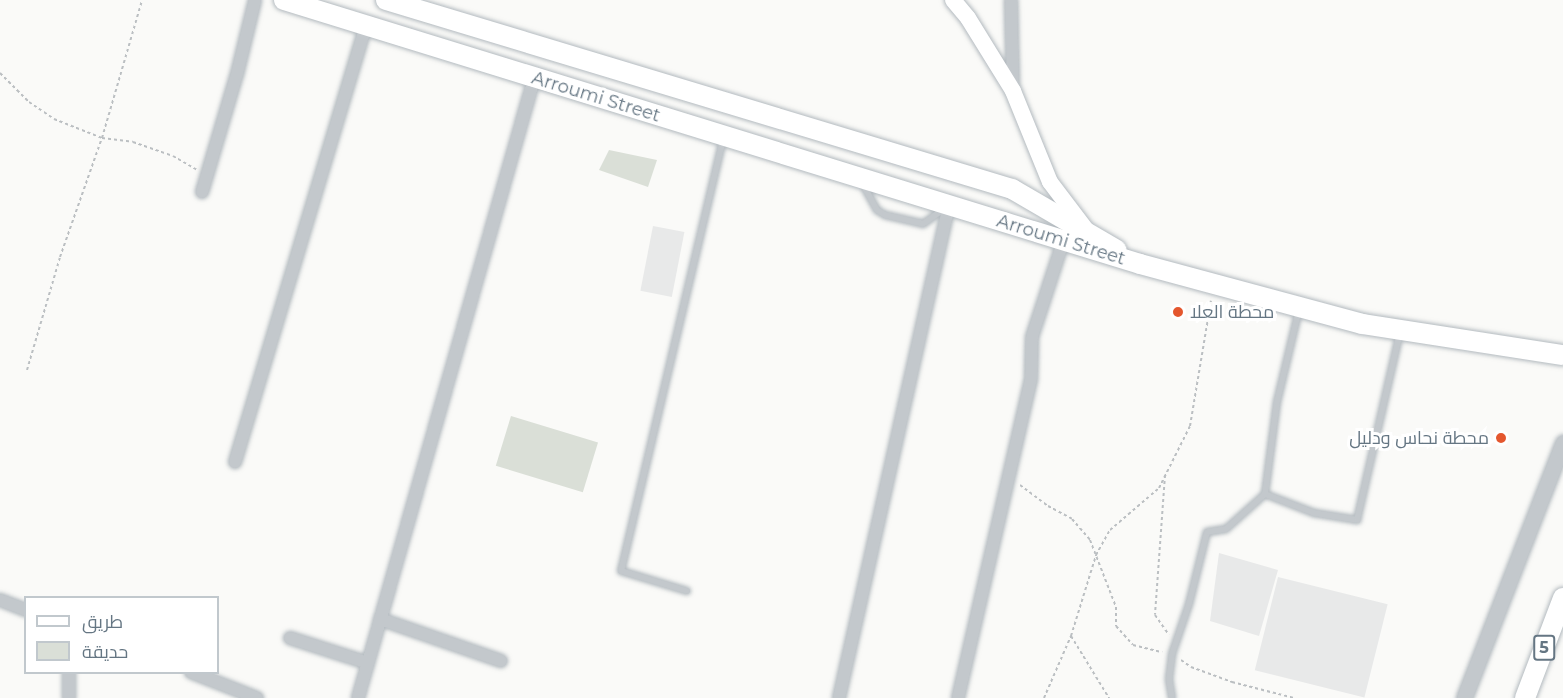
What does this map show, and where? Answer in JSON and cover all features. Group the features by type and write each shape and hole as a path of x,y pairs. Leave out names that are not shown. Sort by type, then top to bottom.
{"main road":[{"name":"Arroumi Street","path":"284,0 366,24 534,79 724,135 1140,264"},
{"name":"Arroumi Street","path":"386,0 434,7 1012,189 1140,264"},
{"path":"953,0 968,18 1013,91 1050,182 1089,234"},
{"path":"1140,264 1362,324 1563,355"},
{"name":"5","path":"1525,698 1563,598"}],"street":[{"path":"202,192 237,74 255,0"},
{"path":"1011,0 1013,91"},
{"path":"235,462 366,24"},
{"path":"358,698 534,79"},
{"path":"839,698 949,205"},
{"path":"958,698 1031,378 1032,337 1063,242"},
{"path":"1464,698 1563,443"},
{"path":"0,600 24,609"},
{"path":"380,619 501,661"},
{"path":"290,638 368,663"},
{"path":"69,674 69,698"},
{"path":"195,674 257,698"}],"lane":[{"path":"687,591 621,571 724,135"},
{"path":"859,177 877,210 885,215 923,224 949,205"},
{"path":"1172,698 1169,679 1173,654 1207,532 1226,529 1265,494 1277,402 1300,307"},
{"path":"1265,494 1314,513 1357,520 1401,330"}],"path":[{"path":"27,370 60,257 102,138 142,0"},
{"path":"0,73 29,102 54,119 102,138 133,142 173,156 207,176"},
{"path":"1044,698 1071,636 1096,555 1110,530 1159,488 1190,426 1214,284"},
{"path":"1009,471 1025,491 1072,519 1090,540 1116,607 1116,626 1133,645 1173,654 1191,667 1232,682 1294,698"},
{"path":"1166,472 1155,615 1176,645"},
{"path":"1071,636 1108,698"}],"shaded area":[{"path":"653,226 684,232 672,297 640,291"},
{"path":"1219,553 1278,570 1259,636 1210,621"},
{"path":"1278,577 1388,604 1364,697 1255,670"}],"green space":[{"path":"609,150 657,160 648,187 599,170"},
{"path":"511,416 598,443 583,492 496,466"}],"place":[{"name":"محطة العلا","path":"1178,312"},
{"name":"محطة نحاس ودليل","path":"1501,438"}]}
